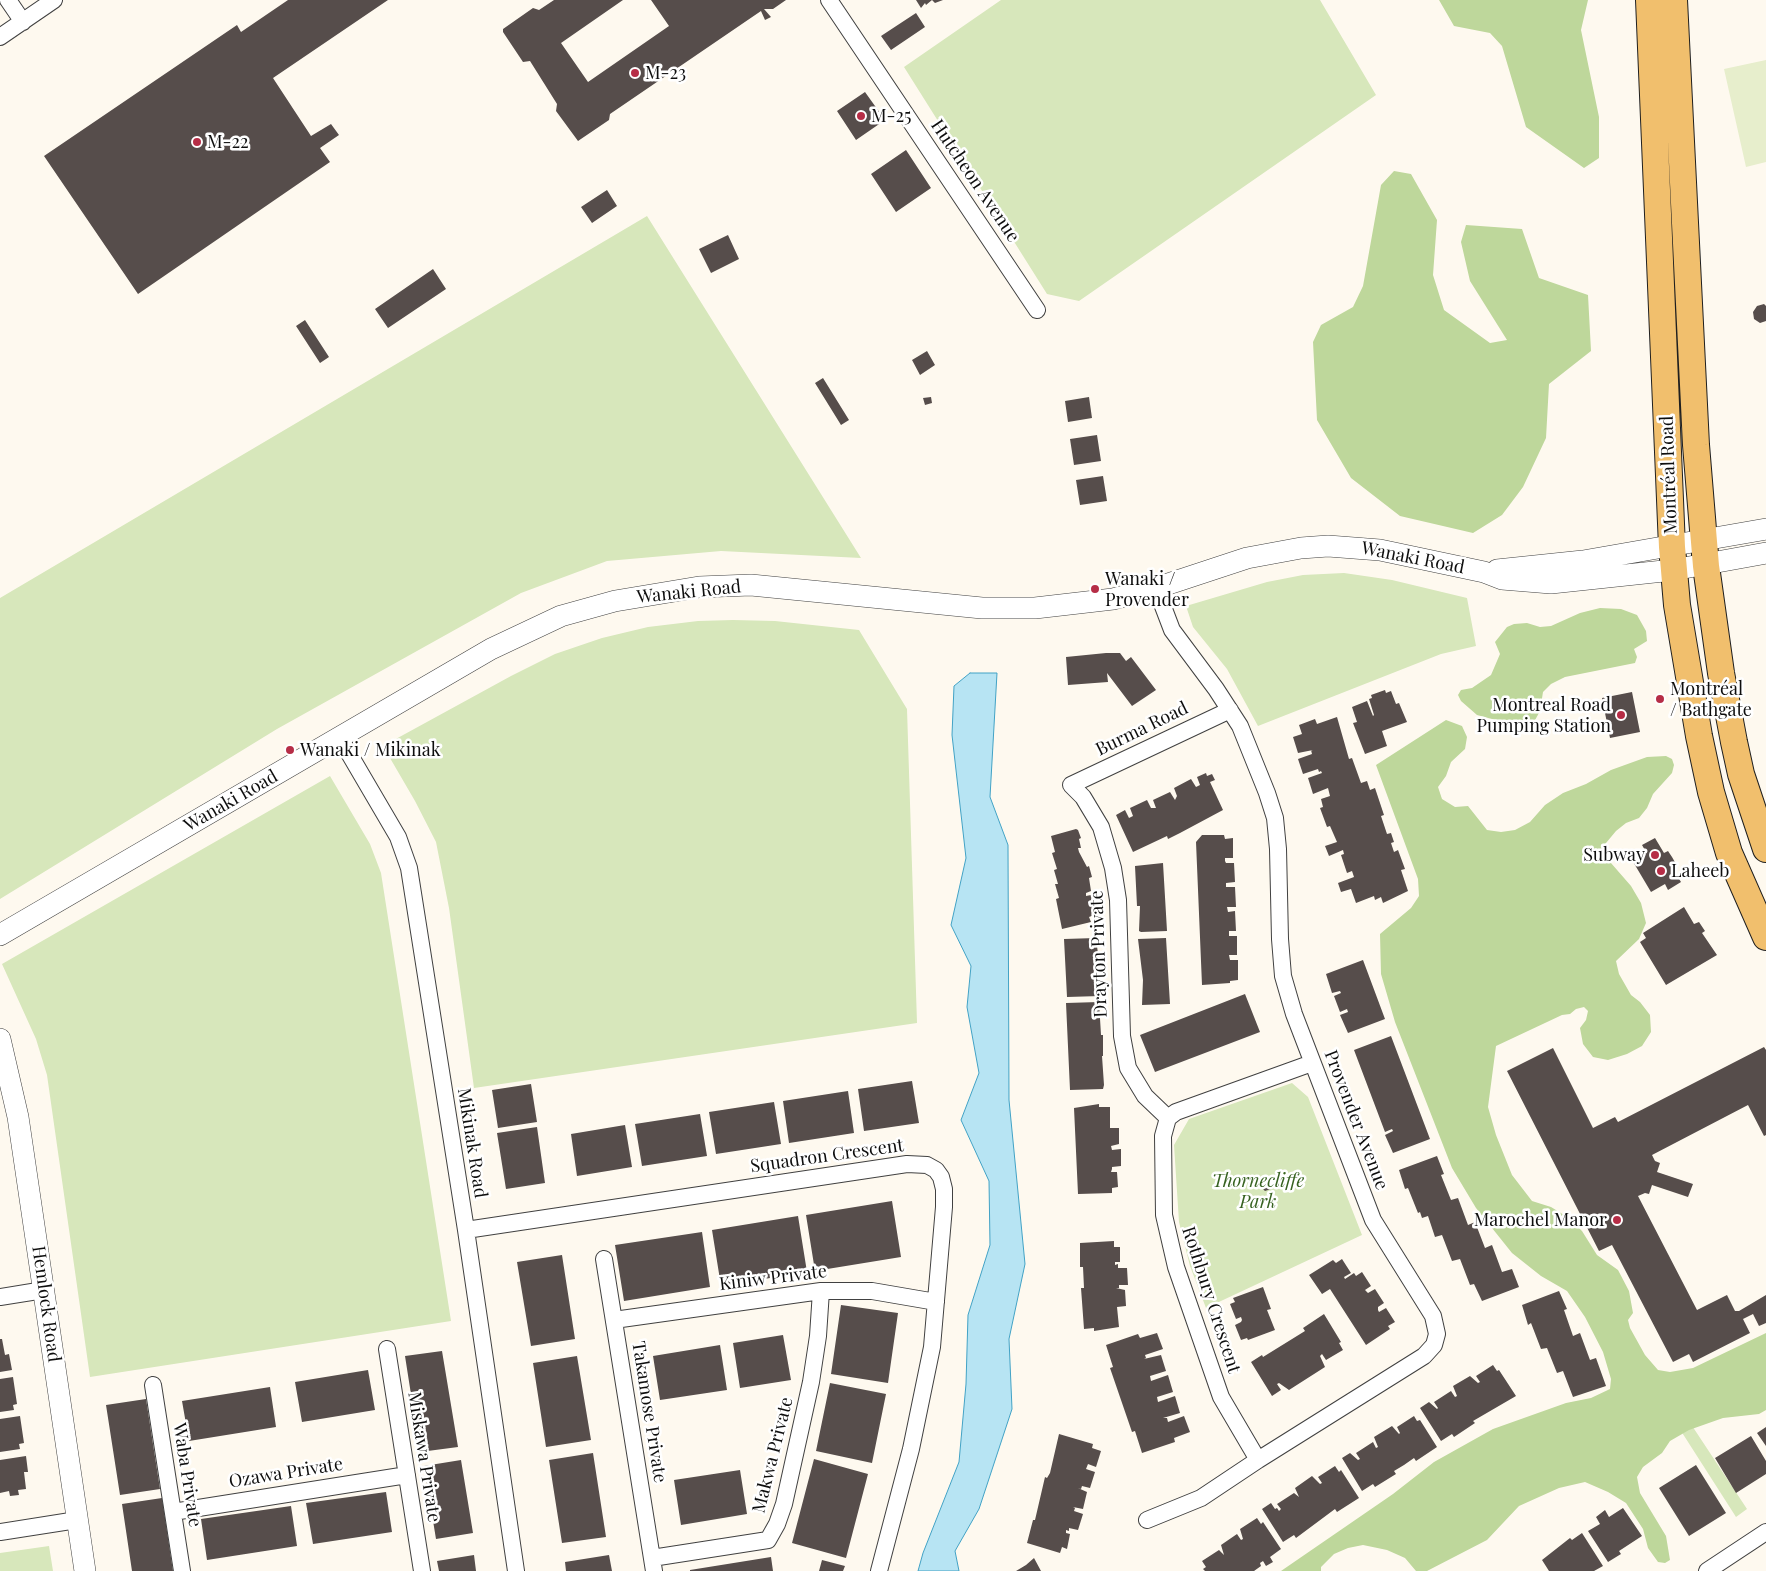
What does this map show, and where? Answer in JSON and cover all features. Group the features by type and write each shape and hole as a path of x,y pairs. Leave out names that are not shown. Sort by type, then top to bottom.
{"main road":[{"name":"Montréal Road","path":"1649,0 1673,559 1677,605 1702,749 1720,822 1737,871 1766,937"},
{"name":"Montréal Road","path":"1674,0 1696,445 1705,554 1721,673 1734,742 1744,783 1766,849"},
{"path":"1737,871 1766,859"}],"street":[{"path":"8,0 23,22"},
{"path":"0,38 54,0"},
{"name":"Hutcheon Avenue","path":"829,0 1037,310"},
{"path":"1705,554 1766,529"},
{"name":"Wanaki Road","path":"0,935 491,649 536,627 589,607 656,593 699,587 751,585 982,608 1035,608 1077,605 1156,588 1247,558 1301,548 1328,546 1380,550 1484,572 1583,560 1673,559 1705,554"},
{"path":"1705,554 1766,554"},
{"name":"Provender Avenue","path":"1147,1520 1201,1498 1424,1356 1434,1346 1437,1334 1433,1316 1373,1220 1294,1014 1283,976 1275,818 1243,735 1230,710 1172,630 1156,588"},
{"name":"Burma Road","path":"1071,785 1230,710"},
{"name":"Mikinak Road","path":"340,738 398,837 408,868 466,1230 516,1571"},
{"name":"Drayton Private","path":"1071,785 1083,798 1101,827 1115,876 1118,900 1122,1036 1128,1068 1145,1096 1168,1118"},
{"name":"Hemlock Road","path":"0,1039 18,1117 84,1571"},
{"path":"1168,1118 1190,1106 1312,1063"},
{"name":"Rothbury Crescent","path":"1168,1118 1163,1136 1162,1188 1164,1215 1176,1267 1221,1397 1258,1460"},
{"name":"Squadron Crescent","path":"466,1230 919,1163 936,1170 941,1177 944,1189 932,1347 912,1440 878,1571"},
{"name":"Takamose Private","path":"604,1259 653,1565"},
{"path":"0,1297 44,1290"},
{"name":"Kiniw Private","path":"614,1320 821,1291 872,1291 936,1302"},
{"name":"Makwa Private","path":"653,1565 768,1540 777,1524 784,1504 811,1382 818,1336 821,1291"},
{"name":"Miskawa Private","path":"387,1349 422,1571"},
{"name":"Waba Private","path":"153,1385 182,1571"},
{"name":"Ozawa Private","path":"173,1512 407,1475"},
{"path":"0,1532 77,1520"},
{"path":"1707,1571 1766,1532"}],"green space":[{"path":"1001,0 1320,0 1376,95 1079,301 1047,294 904,67"},
{"path":"1439,0 1588,0 1581,30 1599,117 1599,158 1584,168 1526,127 1502,46 1490,33 1454,26"},
{"path":"1766,60 1766,162 1746,167 1724,69"},
{"path":"1394,171 1411,174 1437,220 1433,275 1444,310 1490,343 1507,340 1470,281 1461,242 1466,225 1522,229 1539,278 1588,295 1591,351 1549,384 1546,438 1523,487 1502,515 1473,533 1400,516 1351,478 1317,420 1313,342 1321,325 1353,307 1363,286 1381,185"},
{"path":"647,216 861,558 721,551 607,561 521,593 277,729 0,899 0,598"},
{"path":"1344,573 1392,580 1467,598 1476,646 1441,654 1258,726 1227,669 1193,627 1186,606 1267,582 1303,575"},
{"path":"1600,608 1621,609 1637,615 1646,631 1647,641 1634,649 1637,657 1635,663 1565,677 1551,684 1543,692 1540,711 1534,722 1522,724 1477,715 1461,701 1458,695 1461,690 1472,688 1491,675 1500,654 1495,642 1507,627 1514,624 1527,623 1540,627 1551,626 1580,613"},
{"path":"698,621 775,621 859,630 907,709 917,1023 474,1088 449,908 436,842 383,746 555,654 602,638 648,627"},
{"path":"1446,720 1462,726 1467,737 1465,749 1451,762 1446,776 1438,787 1442,799 1455,807 1468,806 1487,830 1501,832 1515,830 1530,822 1545,805 1563,793 1586,784 1611,770 1647,757 1666,756 1672,759 1674,765 1672,773 1653,794 1647,808 1639,818 1626,823 1606,843 1604,855 1631,886 1641,903 1646,923 1639,939 1616,961 1619,974 1631,995 1640,1002 1650,1015 1651,1032 1642,1046 1627,1054 1608,1060 1593,1057 1583,1044 1580,1028 1586,1020 1588,1011 1584,1007 1576,1009 1570,1014 1562,1015 1496,1046 1488,1107 1496,1135 1512,1175 1532,1201 1551,1207 1569,1218 1582,1231 1597,1255 1618,1270 1629,1291 1633,1313 1628,1320 1630,1328 1645,1355 1658,1370 1670,1372 1693,1368 1766,1333 1766,1410 1759,1414 1723,1418 1689,1430 1670,1441 1662,1453 1643,1467 1637,1477 1640,1493 1666,1536 1670,1560 1665,1563 1658,1562 1648,1548 1643,1529 1626,1503 1608,1492 1585,1482 1559,1488 1519,1506 1487,1540 1427,1571 1416,1571 1405,1558 1387,1550 1363,1545 1348,1548 1334,1554 1321,1567 1321,1571 1281,1571 1393,1494 1434,1462 1493,1429 1566,1403 1591,1398 1610,1389 1611,1379 1603,1352 1585,1317 1567,1291 1541,1276 1512,1253 1476,1208 1452,1168 1395,1022 1381,974 1380,934 1411,908 1419,896 1418,879 1376,765"},
{"path":"330,776 370,844 381,873 451,1321 90,1377 47,1075 36,1039 2,964"},
{"name":"Thornecliffe Park","path":"1292,1083 1308,1097 1362,1235 1206,1308 1190,1266 1179,1222 1174,1145 1189,1119"},
{"path":"1677,1403 1747,1509 1736,1517 1681,1431"},
{"path":"49,1546 53,1571 0,1571 0,1553"}],"water":[{"path":"970,673 997,673 990,797 1008,845 1009,1100 1025,1264 1009,1339 1012,1409 979,1509 955,1551 959,1571 918,1571 923,1553 959,1462 966,1384 968,1315 990,1245 989,1181 961,1120 979,1073 967,1007 971,966 951,925 966,858 952,735 954,686"}],"building":[{"name":"M-22","path":"288,0 388,0 273,78 311,136 331,124 339,135 320,148 330,162 138,294 44,156 237,25 241,32"},
{"name":"M-23","path":"554,0 623,0 561,43 588,82 669,26 651,0 786,0 773,9 764,9 771,17 765,20 761,11 610,114 609,120 578,141 556,111 557,104 530,61 523,62 503,32 503,29 533,8 539,10"},
{"path":"916,0 932,0 926,5 925,3 921,8"},
{"path":"932,0 943,0 935,3"},
{"path":"916,13 925,27 891,50 881,36"},
{"name":"M-25","path":"865,92 885,120 856,140 837,111"},
{"path":"906,150 931,188 896,212 871,174"},
{"path":"607,190 617,206 592,223 581,207"},
{"path":"728,235 739,259 711,273 699,249"},
{"path":"433,269 446,289 388,328 375,309"},
{"path":"1764,304 1766,306 1766,321 1760,323 1754,319 1753,312 1757,306"},
{"path":"305,320 329,357 320,363 296,326"},
{"path":"927,351 935,365 920,375 912,360"},
{"path":"823,378 849,420 841,425 815,383"},
{"path":"931,397 932,403 925,405 923,398"},
{"path":"1089,397 1092,418 1068,422 1065,401"},
{"path":"1097,435 1101,461 1074,465 1070,439"},
{"path":"1103,476 1107,501 1080,505 1076,480"},
{"path":"1120,653 1126,661 1131,657 1156,690 1132,706 1107,673 1108,682 1068,685 1066,657"},
{"path":"1385,690 1386,693 1391,691 1396,704 1399,703 1407,722 1382,731 1387,746 1365,754 1353,723 1357,722 1352,707 1367,701 1373,716 1369,699 1372,698 1371,695"},
{"name":"Montreal Road Pumping Station","path":"1632,692 1640,732 1610,738 1602,698"},
{"path":"1337,717 1349,759 1352,758 1361,783 1367,781 1370,790 1375,788 1384,815 1381,816 1387,834 1391,833 1394,842 1391,843 1394,852 1398,850 1405,869 1401,870 1408,891 1383,903 1381,897 1375,900 1374,896 1356,903 1351,889 1341,892 1338,883 1354,877 1352,871 1347,873 1341,855 1344,854 1343,850 1329,856 1325,846 1337,842 1330,826 1327,827 1320,808 1323,807 1321,799 1330,796 1328,788 1313,794 1308,778 1322,773 1318,769 1303,774 1298,759 1312,754 1311,750 1298,753 1293,737 1302,734 1299,725 1315,719 1317,724"},
{"path":"1206,773 1207,776 1212,774 1215,780 1210,782 1223,810 1168,839 1167,836 1133,852 1116,815 1125,810 1129,818 1133,816 1130,808 1147,800 1151,808 1156,808 1153,800 1170,792 1175,800 1177,796 1174,788 1191,779 1196,787 1200,785 1197,777"},
{"path":"1076,829 1081,838 1079,839 1081,848 1078,848 1079,852 1087,867 1089,866 1092,877 1089,878 1091,891 1086,893 1086,896 1091,895 1094,915 1089,917 1091,922 1062,929 1056,899 1059,898 1054,870 1057,869 1052,853 1055,852 1051,836"},
{"path":"1202,835 1224,835 1225,839 1233,838 1233,858 1225,858 1225,861 1226,863 1234,863 1235,882 1226,883 1226,887 1235,887 1236,907 1227,907 1228,912 1235,911 1236,931 1229,931 1229,936 1237,936 1237,955 1229,955 1230,960 1238,960 1238,980 1230,981 1230,983 1202,985 1196,842"},
{"path":"1655,838 1664,853 1668,851 1672,857 1676,864 1671,866 1681,882 1668,890 1665,884 1651,892 1632,860 1646,852 1642,845"},
{"path":"1163,863 1167,931 1141,932 1139,931 1140,906 1137,906 1135,866"},
{"path":"1684,907 1694,924 1699,922 1705,931 1702,933 1717,955 1666,985 1640,942 1646,938 1643,933"},
{"path":"1096,938 1100,970 1100,996 1067,997 1064,939"},
{"path":"1166,938 1170,1004 1142,1005 1143,980 1138,939"},
{"path":"1363,960 1385,1019 1348,1033 1340,1015 1348,1012 1347,1009 1340,1012 1334,996 1341,993 1340,991 1332,993 1326,974"},
{"path":"1245,994 1260,1032 1155,1072 1140,1035"},
{"path":"1099,1002 1101,1035 1103,1035 1103,1089 1070,1090 1066,1003"},
{"path":"1391,1036 1430,1139 1393,1153 1385,1135 1393,1131 1392,1129 1385,1132 1354,1050"},
{"name":"Marochel Manor","path":"1764,1047 1766,1050 1766,1135 1764,1136 1748,1105 1652,1155 1655,1161 1660,1163 1657,1172 1693,1184 1688,1197 1652,1185 1649,1194 1645,1193 1638,1196 1697,1310 1727,1295 1735,1311 1739,1311 1766,1295 1766,1323 1759,1326 1753,1314 1743,1319 1750,1333 1693,1362 1689,1354 1673,1362 1612,1245 1599,1251 1507,1071 1553,1048 1593,1128 1615,1117 1618,1122"},
{"path":"912,1081 919,1123 864,1131 858,1089"},
{"path":"531,1084 537,1122 498,1128 492,1090"},
{"path":"848,1091 854,1133 789,1143 783,1101"},
{"path":"774,1102 781,1144 716,1154 709,1112"},
{"path":"1099,1104 1099,1107 1110,1107 1110,1128 1119,1128 1119,1144 1111,1146 1112,1150 1121,1149 1121,1166 1112,1167 1111,1172 1117,1172 1118,1187 1112,1188 1112,1193 1078,1194 1074,1108"},
{"path":"700,1114 707,1156 642,1166 635,1124"},
{"path":"625,1125 632,1167 577,1176 571,1134"},
{"path":"537,1127 545,1183 506,1189 497,1133"},
{"path":"1437,1156 1444,1174 1441,1175 1451,1200 1458,1198 1468,1225 1475,1222 1485,1248 1492,1245 1502,1272 1512,1269 1519,1287 1482,1301 1474,1284 1470,1285 1460,1259 1452,1261 1442,1235 1435,1237 1428,1216 1422,1218 1420,1212 1418,1213 1408,1188 1405,1189 1399,1170"},
{"path":"1268,1178 1272,1183 1271,1189 1265,1191 1260,1186 1261,1180"},
{"path":"892,1201 901,1257 815,1271 806,1215"},
{"path":"798,1216 807,1272 721,1286 712,1230"},
{"path":"702,1232 710,1287 624,1301 615,1245"},
{"path":"1114,1241 1114,1247 1120,1247 1120,1262 1115,1262 1115,1265 1118,1264 1118,1268 1127,1268 1128,1285 1119,1285 1119,1288 1116,1288 1125,1290 1126,1306 1117,1307 1119,1327 1094,1331 1094,1328 1084,1329 1081,1288 1084,1288 1083,1267 1080,1267 1080,1243"},
{"path":"562,1255 575,1339 531,1346 517,1262"},
{"path":"1342,1259 1351,1273 1344,1277 1345,1279 1354,1273 1356,1276 1362,1272 1371,1286 1365,1290 1368,1293 1375,1289 1384,1303 1378,1307 1379,1312 1386,1308 1395,1322 1388,1326 1390,1329 1366,1345 1330,1289 1322,1294 1309,1275 1333,1260 1336,1263"},
{"path":"1263,1287 1271,1309 1267,1310 1275,1330 1248,1340 1247,1338 1241,1340 1235,1325 1242,1320 1241,1317 1236,1319 1230,1304 1235,1302 1233,1298"},
{"path":"1559,1291 1567,1309 1564,1310 1573,1336 1580,1333 1590,1360 1596,1358 1606,1386 1573,1397 1563,1371 1557,1373 1547,1348 1541,1349 1531,1323 1528,1325 1522,1305"},
{"path":"841,1305 898,1313 888,1383 831,1374"},
{"path":"1324,1314 1341,1342 1339,1343 1343,1350 1326,1360 1322,1354 1320,1356 1325,1367 1289,1390 1279,1383 1277,1384 1281,1390 1272,1396 1251,1362 1262,1355 1263,1357 1305,1331 1303,1328"},
{"path":"1157,1333 1163,1349 1145,1355 1146,1358 1144,1359 1161,1355 1166,1371 1150,1376 1151,1381 1168,1375 1173,1392 1157,1397 1158,1402 1175,1396 1180,1413 1163,1418 1167,1418 1168,1422 1184,1416 1190,1432 1174,1438 1175,1442 1142,1453 1135,1431 1132,1432 1110,1368 1113,1367 1106,1345 1138,1334 1140,1338"},
{"path":"783,1335 791,1380 740,1388 733,1343"},
{"path":"0,1339 2,1339 5,1355 9,1354 12,1370 0,1372"},
{"path":"720,1345 727,1390 660,1400 653,1356"},
{"path":"442,1351 458,1447 420,1452 405,1356"},
{"path":"577,1356 591,1440 546,1447 533,1363"},
{"path":"1493,1365 1497,1371 1499,1370 1516,1396 1473,1421 1475,1423 1454,1437 1452,1434 1441,1441 1420,1408 1429,1402 1437,1409 1434,1402 1451,1391 1455,1397 1457,1396 1453,1386 1470,1376 1478,1383 1480,1382 1476,1376"},
{"path":"368,1370 375,1410 302,1422 295,1382"},
{"path":"13,1377 17,1404 13,1405 14,1410 0,1412 0,1379"},
{"path":"830,1383 886,1394 872,1463 816,1451"},
{"path":"270,1387 276,1427 189,1441 182,1401"},
{"path":"146,1399 160,1489 120,1495 106,1405"},
{"path":"20,1416 24,1443 19,1444 20,1449 0,1452 0,1419"},
{"path":"1414,1416 1417,1421 1420,1420 1437,1447 1416,1461 1414,1458 1394,1471 1396,1474 1375,1487 1373,1484 1362,1491 1342,1458 1350,1453 1358,1460 1360,1459 1356,1453 1373,1442 1376,1448 1378,1447 1374,1437 1392,1426 1399,1434 1397,1427"},
{"path":"1766,1427 1766,1446 1757,1433"},
{"path":"1059,1434 1093,1444 1092,1448 1101,1451 1096,1467 1088,1464 1086,1469 1095,1472 1090,1488 1082,1486 1081,1489 1078,1488 1087,1492 1083,1509 1073,1507 1075,1508 1074,1511 1083,1514 1078,1530 1069,1528 1069,1531 1066,1530 1066,1533 1070,1534 1067,1549 1062,1547 1060,1553 1027,1543 1033,1520 1035,1520 1045,1477 1047,1478 1050,1473"},
{"path":"1751,1436 1766,1461 1766,1474 1736,1493 1715,1458"},
{"path":"593,1453 606,1537 562,1543 549,1460"},
{"path":"26,1456 28,1472 24,1472 26,1489 18,1490 19,1495 10,1496 9,1491 0,1493 0,1460"},
{"path":"814,1459 868,1474 846,1558 792,1543"},
{"path":"461,1460 473,1533 436,1539 424,1466"},
{"path":"1696,1465 1726,1513 1689,1536 1659,1488"},
{"path":"1335,1466 1339,1472 1341,1470 1359,1498 1337,1512 1335,1509 1296,1538 1294,1535 1283,1542 1262,1509 1271,1503 1279,1511 1281,1509 1277,1504 1294,1493 1299,1497 1295,1488 1312,1476 1320,1484 1322,1483 1318,1477"},
{"path":"740,1470 747,1514 681,1525 674,1480"},
{"path":"386,1492 392,1532 313,1544 306,1503"},
{"path":"162,1498 173,1571 132,1571 122,1504"},
{"path":"291,1506 297,1546 207,1560 201,1519"},
{"path":"1623,1508 1642,1536 1619,1551 1621,1554 1608,1562 1588,1531 1600,1524 1596,1517 1605,1510 1609,1517"},
{"path":"1257,1518 1261,1524 1263,1522 1281,1549 1270,1557 1273,1562 1266,1566 1263,1561 1260,1563 1261,1566 1254,1571 1205,1571 1203,1569 1206,1567 1202,1561 1219,1550 1224,1555 1221,1545 1237,1534 1241,1540 1243,1539 1240,1529"},
{"path":"1582,1533 1603,1566 1594,1571 1549,1571 1542,1560 1570,1538 1572,1540"},
{"path":"474,1555 476,1571 439,1571 437,1561"},
{"path":"609,1555 612,1571 566,1571 565,1562"},
{"path":"771,1557 773,1571 690,1571 690,1570"},
{"path":"1034,1558 1041,1571 1016,1571 1026,1565"},
{"path":"822,1560 845,1566 843,1571 819,1571"}],"place":[{"name":"M-23","path":"635,73"},
{"name":"M-25","path":"861,116"},
{"name":"M-22","path":"197,142"},
{"name":"Wanaki / Provender","path":"1095,589"},
{"name":"Montréal / Bathgate","path":"1660,699"},
{"name":"Montreal Road Pumping Station","path":"1621,715"},
{"name":"Wanaki / Mikinak","path":"290,750"},
{"name":"Subway","path":"1655,855"},
{"name":"Laheeb","path":"1661,871"},
{"name":"Marochel Manor","path":"1617,1220"}]}
